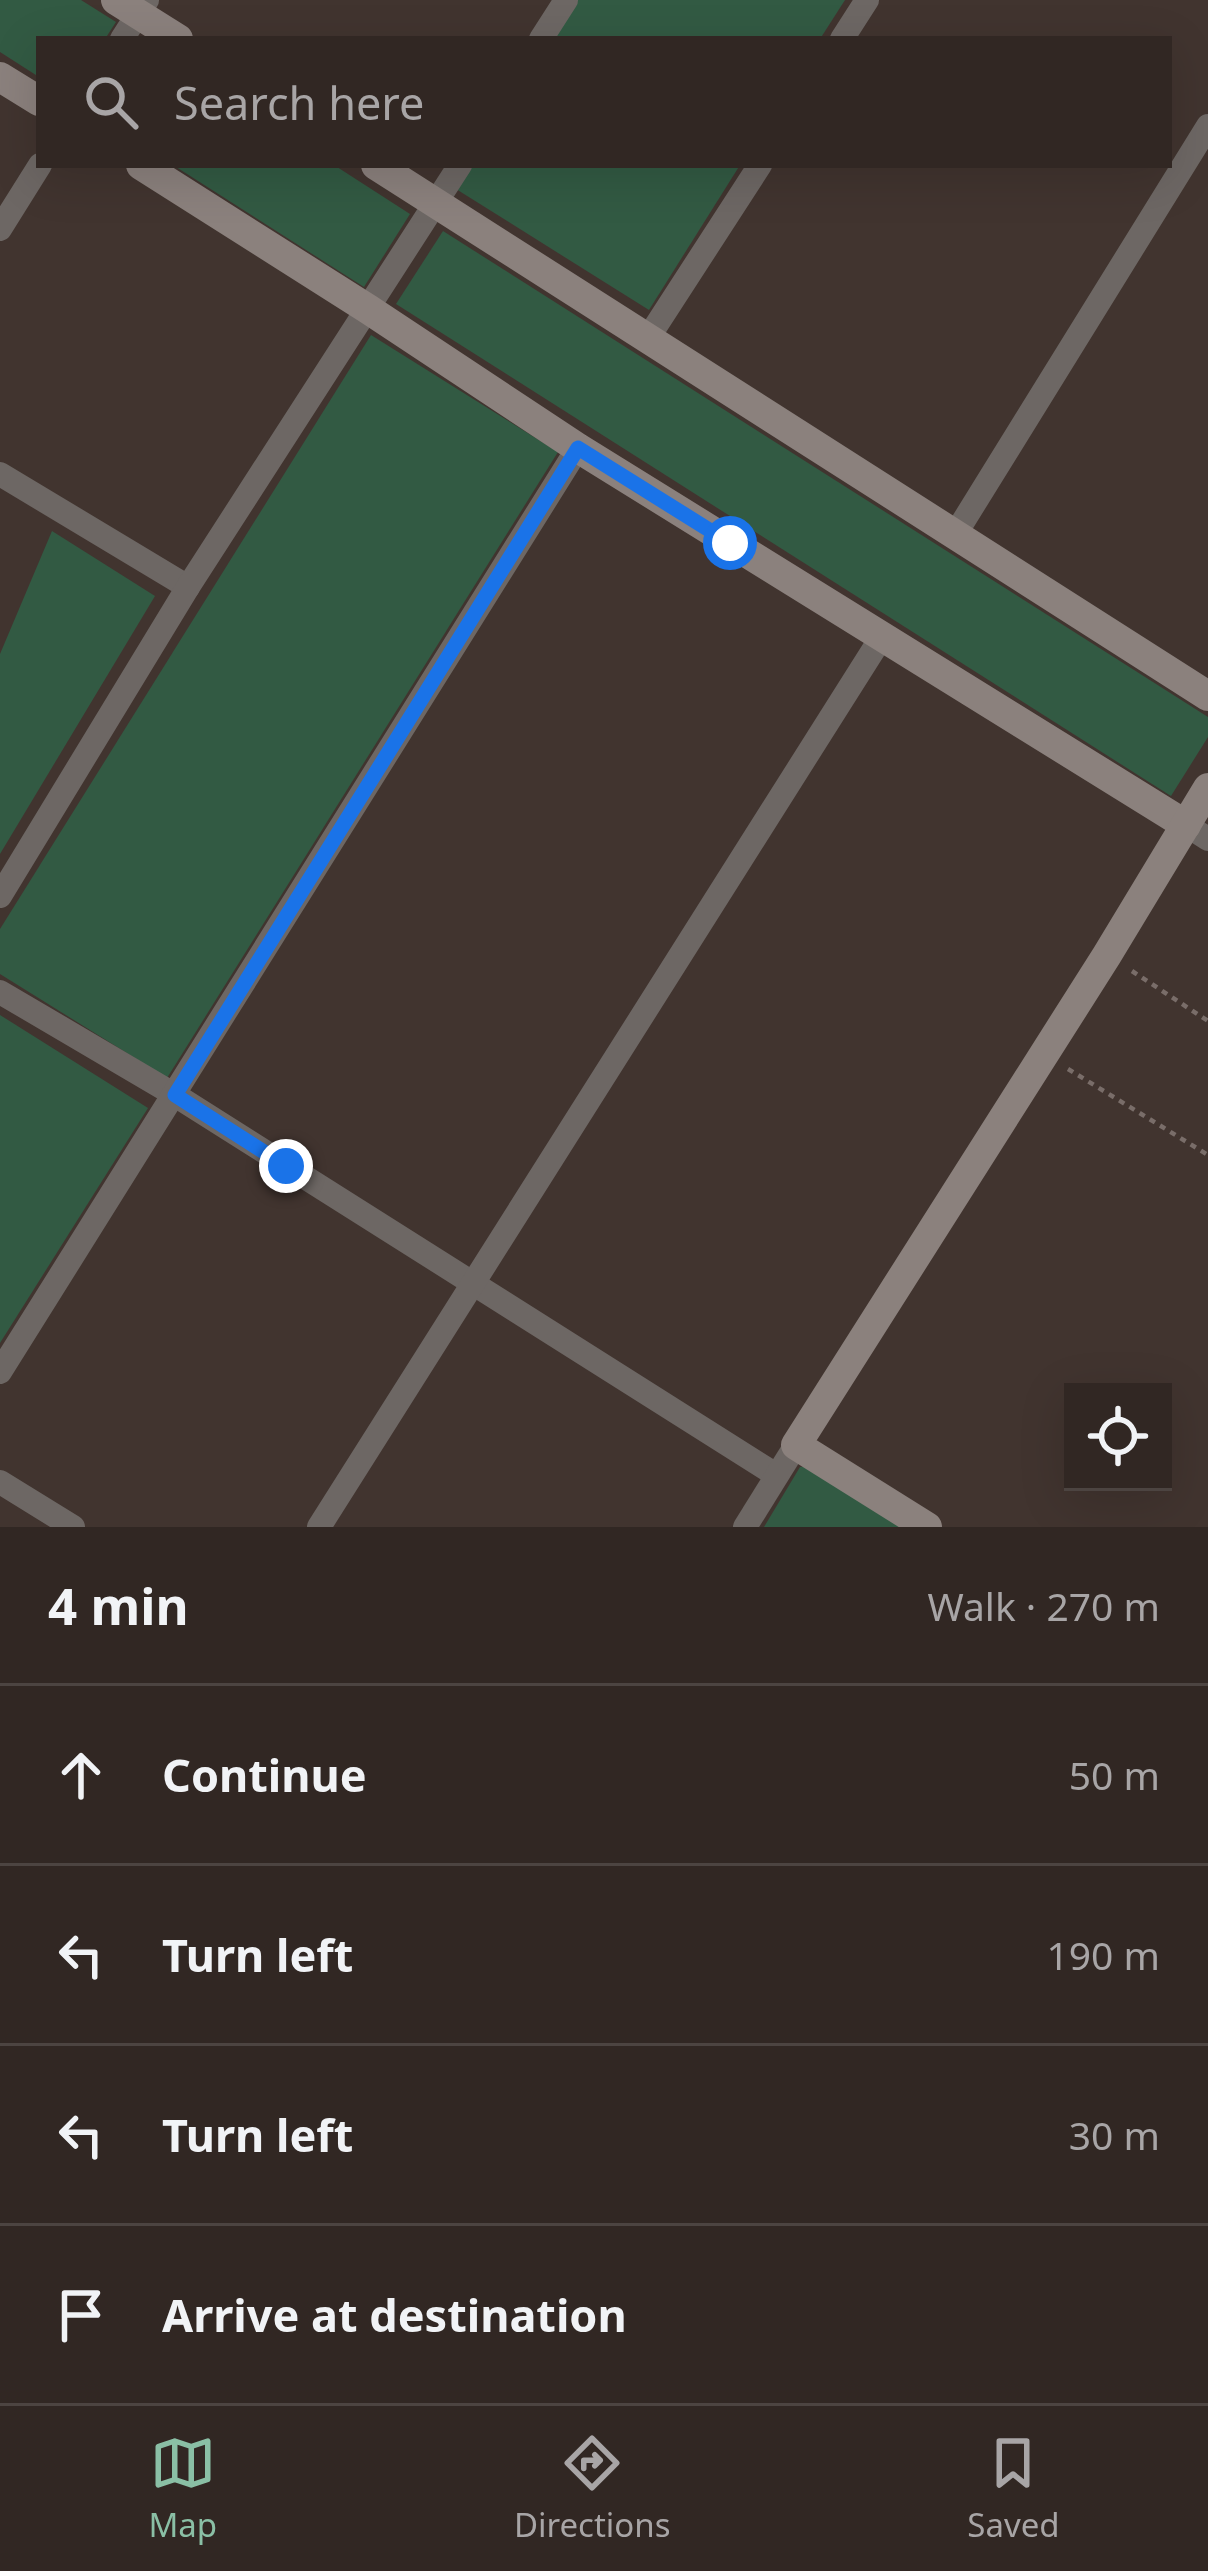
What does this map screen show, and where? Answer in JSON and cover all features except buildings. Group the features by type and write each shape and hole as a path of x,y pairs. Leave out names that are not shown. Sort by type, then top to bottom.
{"main road":[{"path":"131,13 173,36"},
{"path":"0,77 36,99"},
{"path":"146,168 578,448 1197,832"},
{"path":"381,168 1208,696"},
{"path":"927,1527 796,1445 1107,955 1197,832 1208,788"}],"street":[{"path":"543,36 566,0"},
{"path":"844,36 867,0"},
{"path":"956,533 1208,126"},
{"path":"0,229 38,168"},
{"path":"0,896 188,587 458,168"},
{"path":"648,338 758,168"},
{"path":"0,1372 578,448"},
{"path":"0,474 188,587"},
{"path":"319,1527 881,638"},
{"path":"0,992 175,1095 776,1475"},
{"path":"745,1527 796,1445"},
{"path":"0,1482 74,1527"}],"path":[{"path":"1107,955 1208,1021"},
{"path":"1043,1053 1208,1156"}],"green space":[{"path":"0,0 81,0 116,22 107,36 36,36 36,75 0,52"},
{"path":"576,0 845,0 822,36 553,36"},
{"path":"178,168 339,168 410,214 364,287"},
{"path":"470,168 738,168 649,310 456,189"},
{"path":"443,231 1208,717 1208,737 1171,796 396,304"},
{"path":"371,335 558,452 167,1078 0,974 0,929"},
{"path":"52,531 155,596 0,854 0,654"},
{"path":"0,1015 148,1108 0,1343"},
{"path":"819,1465 911,1527 764,1527 800,1467"}],"route":[{"path":"286,1166 175,1095 578,448 730,543"}]}
